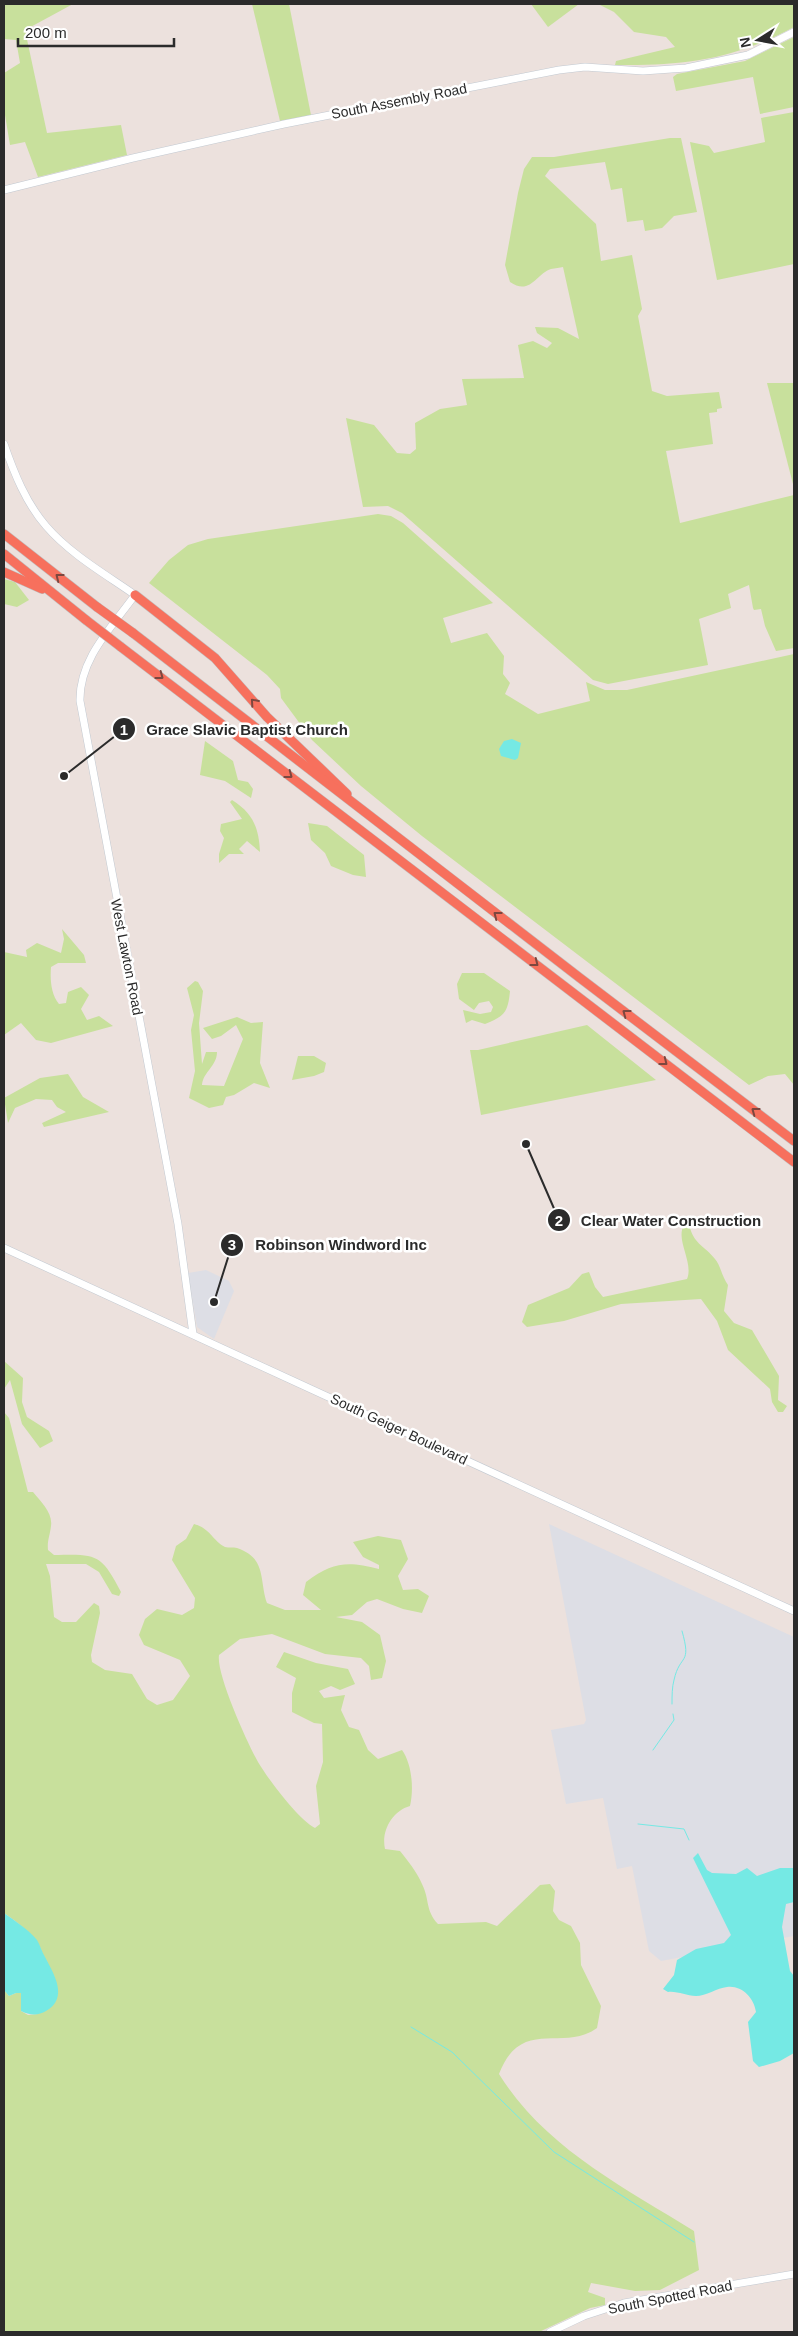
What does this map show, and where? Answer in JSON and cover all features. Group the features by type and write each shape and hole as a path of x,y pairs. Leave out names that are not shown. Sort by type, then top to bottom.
{"highway":[{"path":"4,534 362,811 794,1141"},
{"path":"4,554 121,647 794,1162"},
{"path":"4,572 53,593"},
{"path":"135,595 215,658 267,717 339,785 362,811"}],"street":[{"name":"South Assembly Road","path":"4,190 133,158 284,124 559,70 604,67 663,71 723,62 763,48 794,32"},
{"path":"4,444 23,490 45,525 74,551 135,595"},
{"name":"West Lawton Road","path":"135,595 90,658 82,677 80,701 178,1224 193,1334"},
{"name":"South Geiger Boulevard","path":"4,1248 794,1611"},
{"name":"South Spotted Road","path":"550,2332 584,2316 624,2303 794,2274"}],"shaded area":[{"path":"206,1270 229,1281 234,1291 214,1339 197,1327 188,1273"},
{"path":"549,1524 794,1637 794,1936 661,1961 649,1951 632,1866 617,1869 603,1798 566,1804 551,1730 584,1724 586,1720"}],"green space":[{"path":"4,4 73,4 25,30 47,133 121,125 127,155 38,177 25,142 10,145 4,109 4,73 20,63 16,40 4,39"},
{"path":"252,4 289,4 311,115 280,121"},
{"path":"531,4 579,4 548,27"},
{"path":"598,4 794,4 794,27 750,47 707,59 663,64 615,65 616,61 675,47 666,37 634,32 614,12"},
{"path":"794,37 794,107 760,114 753,77 676,91 673,77 677,74 745,61"},
{"path":"794,112 794,264 717,280 690,142 709,146 714,153 765,142 761,118"},
{"path":"670,138 681,138 697,212 674,216 662,228 645,231 643,220 627,222 622,188 611,190 605,162 550,169 545,176 596,224 601,261 632,255 642,309 638,316 652,391 667,396 719,392 722,408 717,409 717,412 709,413 713,444 666,451 680,523 794,495 794,648 776,651 765,626 761,609 754,610 753,608 749,585 728,594 731,608 699,619 708,665 608,684 593,680 402,513 388,506 363,507 346,418 374,425 397,453 410,454 416,449 415,423 440,409 467,405 462,379 524,378 518,345 533,341 547,348 552,343 537,333 535,327 558,328 579,339 563,267 551,269 532,283 523,287 510,282 505,265 524,169 532,157 554,157"},
{"path":"767,383 794,383 794,488"},
{"path":"378,514 391,516 403,523 493,603 443,618 451,643 487,633 504,656 503,674 510,683 505,694 538,714 590,701 586,682 605,690 627,690 794,654 794,1085 785,1074 768,1076 749,1085 422,836 361,786 312,740 281,698 280,689 267,675 149,583 169,560 188,545 208,539"},
{"path":"4,579 15,582 29,600 17,607 4,604"},
{"path":"205,741 233,761 238,780 248,782 253,789 251,798 225,781 200,775"},
{"path":"232,800 245,810 254,822 260,852 247,841 239,849 244,854 229,854 219,863 219,854 224,838 220,831 221,824 242,819 230,802"},
{"path":"308,823 327,826 364,855 366,877 353,875 331,866 325,853 311,840"},
{"path":"62,929 84,955 86,963 58,963 51,967 52,987 56,1000 59,1004 66,1003 68,992 81,987 89,995 81,1009 87,1020 99,1016 113,1026 51,1043 36,1040 21,1023 4,1035 4,952 27,957 26,950 37,943 61,953 64,939"},
{"path":"462,973 484,973 510,991 508,1004 501,1016 485,1024 472,1020 466,1023 463,1010 480,1014 491,1012 493,1007 489,1001 479,1003 474,1010 459,999 457,984"},
{"path":"195,981 198,982 203,991 199,1023 202,1064 206,1052 217,1052 215,1061 205,1076 202,1085 224,1086 243,1039 236,1025 221,1036 212,1039 203,1028 237,1017 251,1023 263,1022 260,1063 270,1088 254,1083 234,1095 226,1097 223,1105 209,1108 189,1098 195,1071 191,1030 194,1015 187,988"},
{"path":"587,1025 656,1080 481,1115 470,1050 478,1050"},
{"path":"298,1056 314,1056 326,1063 324,1072 292,1080"},
{"path":"68,1074 83,1097 109,1112 44,1127 42,1123 66,1112 57,1107 52,1100 36,1099 15,1108 8,1123 4,1098 40,1078"},
{"path":"684,1225 690,1228 697,1242 717,1261 728,1285 724,1311 734,1323 752,1330 779,1376 778,1400 787,1406 783,1412 778,1412 772,1402 770,1389 728,1350 717,1321 701,1299 621,1304 564,1321 527,1327 522,1322 528,1305 569,1288 582,1274 589,1272 595,1287 603,1297 687,1279 689,1272 682,1237"},
{"path":"4,1361 23,1378 22,1402 27,1417 49,1431 53,1441 40,1448 22,1424 10,1380 4,1389"},
{"path":"4,1412 9,1418 28,1492 33,1492 46,1508 50,1517 51,1526 48,1550 54,1555 79,1555 96,1559 108,1570 121,1592 119,1596 112,1594 99,1572 86,1564 46,1564 50,1576 54,1617 62,1622 76,1622 94,1603 99,1606 100,1613 91,1655 92,1662 105,1670 132,1674 147,1699 157,1705 173,1700 190,1676 180,1660 144,1645 139,1635 145,1619 157,1609 182,1615 194,1608 195,1598 172,1560 176,1546 186,1539 194,1524 204,1528 225,1547 237,1548 247,1552 258,1564 267,1603 285,1610 321,1610 303,1595 306,1582 324,1570 349,1564 379,1569 379,1565 363,1557 353,1542 378,1536 401,1540 408,1559 398,1576 403,1590 418,1589 429,1596 422,1613 403,1609 377,1599 367,1602 352,1615 336,1617 362,1622 380,1635 386,1661 382,1678 371,1680 369,1666 361,1658 325,1654 272,1634 240,1639 219,1655 222,1677 233,1708 258,1762 292,1808 315,1828 320,1824 316,1786 323,1762 322,1724 314,1723 292,1712 292,1693 296,1678 276,1667 284,1652 316,1663 348,1669 355,1684 340,1690 331,1686 319,1691 324,1698 345,1695 341,1710 349,1727 359,1730 368,1750 378,1759 402,1750 408,1762 411,1777 412,1792 410,1806 398,1812 389,1823 385,1835 385,1849 400,1851 412,1867 420,1880 431,1914 438,1924 486,1922 497,1926 540,1885 550,1884 555,1891 553,1911 559,1920 571,1926 580,1943 581,1965 601,2006 597,2028 584,2035 531,2041 519,2046 508,2056 499,2074 517,2100 538,2123 562,2144 613,2181 694,2231 699,2270 660,2290 635,2291 591,2283 588,2292 605,2298 605,2305 590,2308 539,2332 4,2332 4,1990 9,1996 21,1993 21,2011 28,2015 38,2014 44,1967 43,1956 32,1936 21,1925 4,1913"}],"water":[{"path":"512,739 521,743 518,758 515,760 501,756 499,749 504,741"},
{"path":"698,1853 707,1870 712,1873 736,1874 747,1868 757,1876 780,1868 794,1868 794,1902 786,1904 782,1927 790,1971 794,1976 794,2053 780,2061 759,2067 753,2061 748,2022 756,2012 753,2001 742,1990 727,1987 696,1996 668,1992 663,1989 674,1975 677,1960 696,1949 724,1943 731,1935 693,1858"},
{"path":"4,1913 26,1929 37,1940 55,1978 58,1986 57,1999 53,2006 43,2013 34,2014 21,2011 21,1993 9,1996 4,1990"}],"waterway":[{"path":"672,1704 672,1689 676,1672 686,1650 682,1631"},
{"path":"653,1750 674,1720 673,1714"},
{"path":"638,1824 684,1829 689,1840"},
{"path":"411,2027 452,2052 554,2152 694,2242"}],"place":[{"name":"Grace Slavic Baptist Church","path":"64,776"},
{"name":"Clear Water Construction","path":"526,1144"},
{"name":"Robinson Windword Inc","path":"214,1302"}]}
